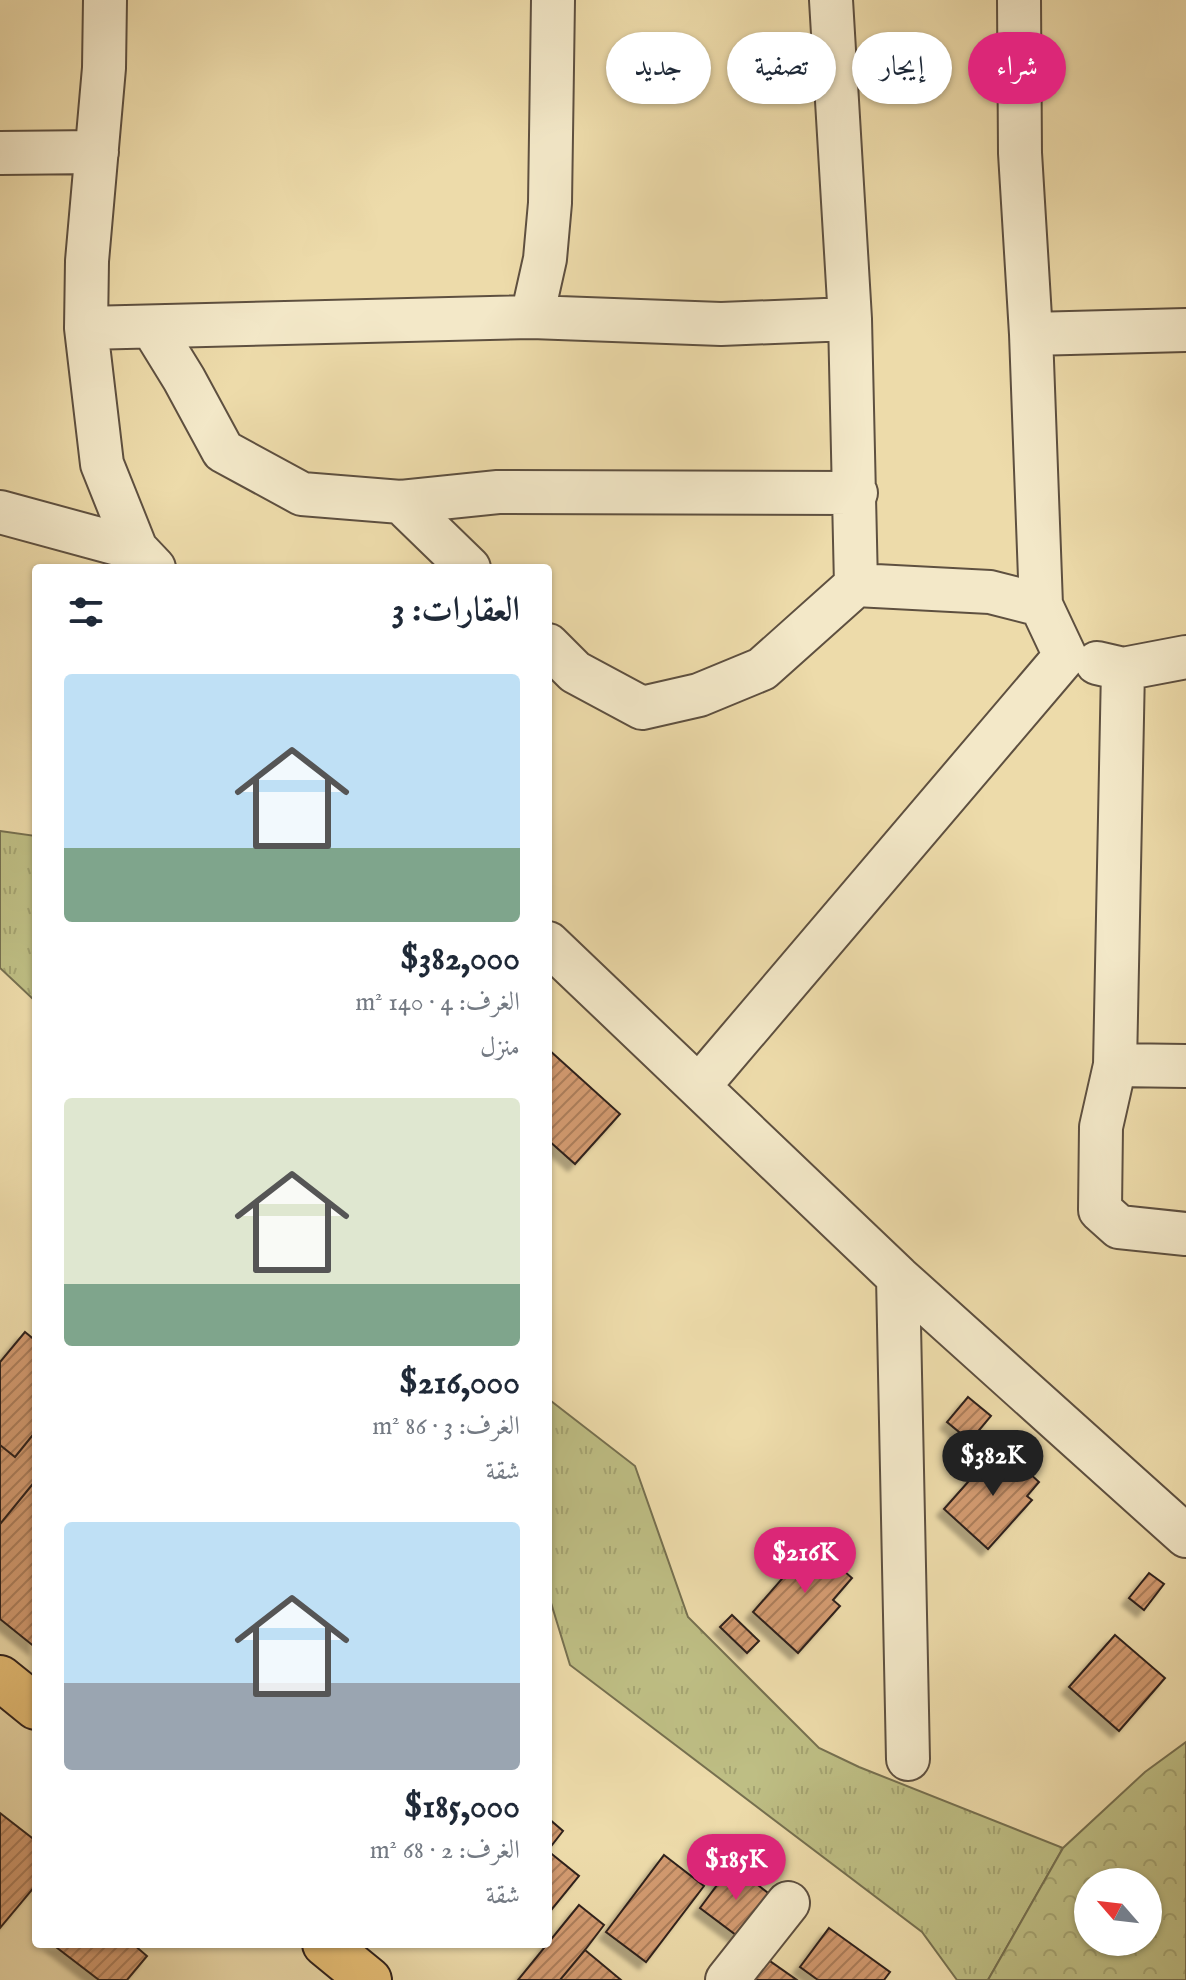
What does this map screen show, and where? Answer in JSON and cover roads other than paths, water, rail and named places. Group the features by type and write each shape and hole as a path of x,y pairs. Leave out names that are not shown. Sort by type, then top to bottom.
{"main road":[{"path":"0,1678 32,1704"},
{"path":"330,1948 369,1980"}],"street":[{"path":"105,0 104,68 87,261 86,328 102,464 145,559"},
{"path":"532,317 545,259 550,203 553,0"},
{"path":"831,0 850,319 856,585"},
{"path":"1019,0 1020,153 1031,334 1041,605 1065,656"},
{"path":"0,153 97,152"},
{"path":"86,328 532,317 721,324 850,319"},
{"path":"152,327 223,451 302,494 401,502 498,492 856,493"},
{"path":"1031,334 1186,330"},
{"path":"401,502 465,564"},
{"path":"0,512 145,559"},
{"path":"552,649 575,672 642,708 699,695 762,669 856,585 990,592 1041,605"},
{"path":"1065,656 1123,669 1186,657"},
{"path":"699,1086 1065,656"},
{"path":"1123,669 1115,1065 1101,1127 1100,1210 1119,1227 1186,1234"},
{"path":"554,960 699,1086 898,1277 1186,1536"},
{"path":"1115,1065 1186,1066"},
{"path":"898,1277 908,1759"},
{"path":"727,1980 788,1903"}]}
